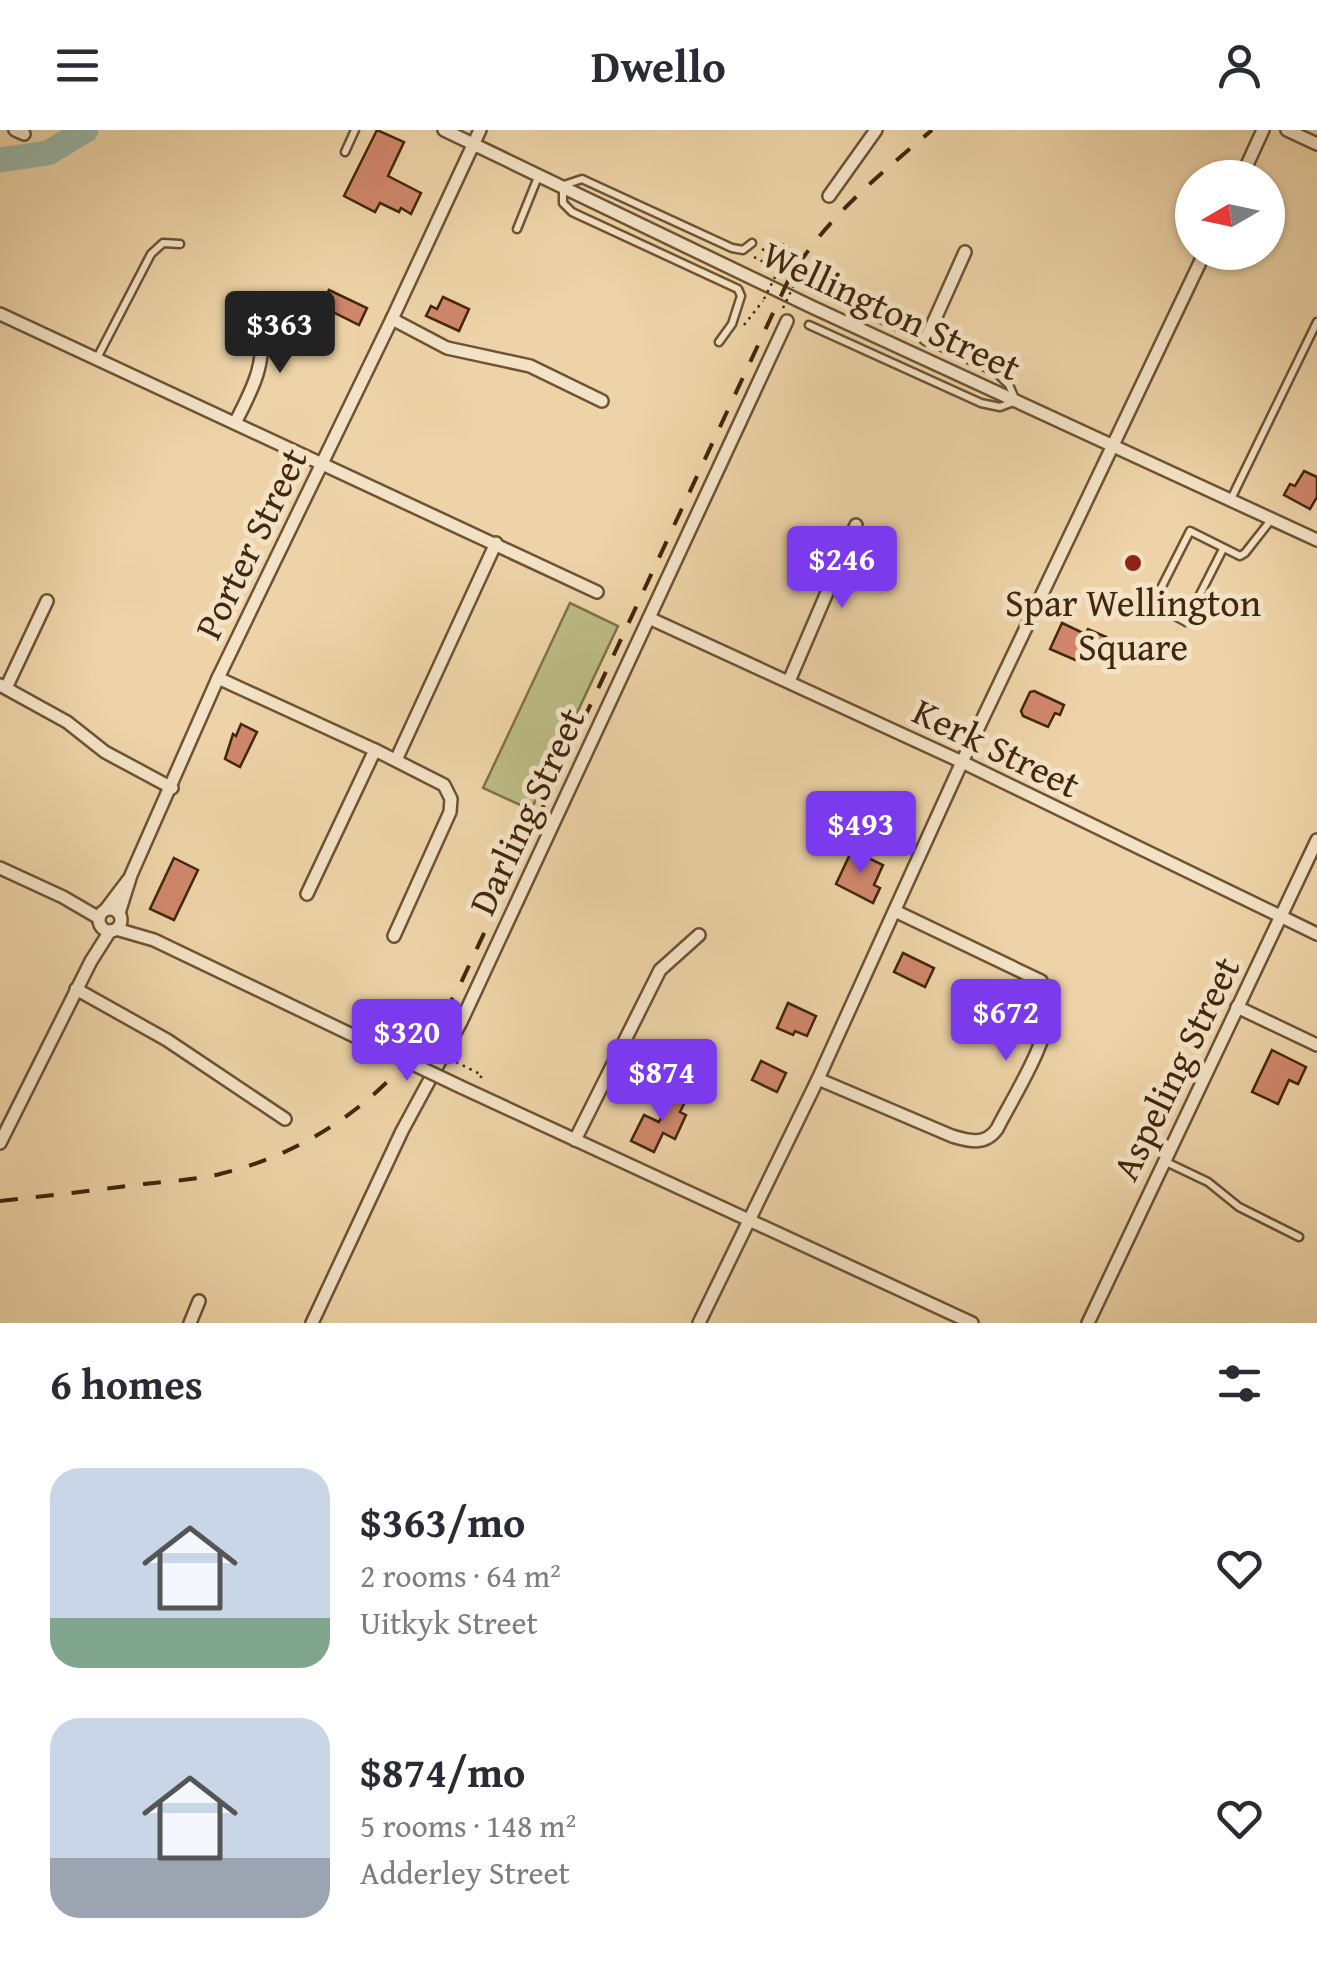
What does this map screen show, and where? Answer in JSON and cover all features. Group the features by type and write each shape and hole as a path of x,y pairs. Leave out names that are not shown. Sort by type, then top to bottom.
{"street":[{"name":"Wellington Street","path":"444,130 1317,540"},
{"name":"Porter Street","path":"0,1143 131,875 218,678 480,130"},
{"path":"829,196 876,130"},
{"path":"1249,160 1263,130"},
{"path":"1287,130 1317,144"},
{"path":"926,340 965,252"},
{"path":"699,1323 818,1079 962,762 1197,270"},
{"name":"Darling Street","path":"312,1323 402,1131 460,1022 785,315"},
{"path":"235,422 260,376 264,340 261,316"},
{"path":"1,318 96,358 597,592"},
{"path":"392,319 447,348 530,366 602,401"},
{"path":"789,681 856,525"},
{"path":"396,760 496,543"},
{"path":"47,600 3,686 67,722 105,752 172,788"},
{"name":"Kerk Street","path":"648,618 962,762 1317,934"},
{"path":"218,678 444,786 451,798 450,812 394,936"},
{"path":"307,894 375,750"},
{"name":"Aspeling Street","path":"1088,1323 1317,840"},
{"path":"0,868 747,1221 972,1323"},
{"path":"818,1079 975,1142 990,1137 997,1129 1038,1044 1048,1020 1050,1002 1041,981 895,911"},
{"path":"574,1140 660,970 699,935"},
{"path":"76,989 167,1040 285,1119"},
{"path":"1236,1008 1317,1045"},
{"path":"190,1323 199,1301"}],"lane":[{"path":"345,152 355,130"},
{"path":"517,228 539,176"},
{"path":"719,342 740,306 742,296 738,289 572,212 563,203 562,188 582,179 723,244 743,250 752,243"},
{"path":"96,358 150,254 164,244 180,244"},
{"path":"809,325 981,404 1000,407 1016,401 1010,385 996,372 840,300"},
{"path":"1231,500 1317,322"},
{"path":"1224,549 1186,622 1152,604 1190,531 1240,556 1272,519"},
{"path":"1164,1161 1208,1182 1239,1207 1299,1237"}],"path":[{"path":"735,334 760,308 791,250 785,244 768,252"},
{"path":"743,250 775,268"},
{"path":"785,315 797,280 840,300"},
{"path":"803,282 840,300"},
{"path":"451,1059 480,1074"}],"shaded area":[{"path":"570,603 618,626 531,810 483,788"}],"building":[{"path":"377,130 404,142 388,176 421,193 411,214 380,203 375,212 344,196"},
{"path":"329,290 367,308 359,325 321,306"},
{"path":"443,297 469,309 459,331 426,316 431,306 437,309"},
{"path":"1304,471 1317,477 1317,497 1310,509 1284,495"},
{"path":"1062,623 1085,634 1088,629 1106,637 1101,648 1095,646 1088,661 1050,649"},
{"path":"1034,691 1064,705 1048,727 1023,716 1021,711"},
{"path":"241,724 257,732 240,767 225,759 233,734 236,736"},
{"path":"852,850 883,865 874,885 880,888 873,903 836,884"},
{"path":"174,858 198,870 174,920 150,909"},
{"path":"903,953 934,968 925,987 894,972"},
{"path":"788,1003 816,1016 807,1036 777,1028"},
{"path":"1272,1050 1306,1067 1298,1084 1289,1080 1278,1104 1252,1092"},
{"path":"761,1061 786,1073 777,1092 752,1080"},
{"path":"675,1089 688,1096 680,1112 686,1115 675,1139 663,1133 654,1152 631,1141 644,1115 659,1122"}],"waterway":[{"path":"0,160 48,153 86,130"}],"railway":[{"path":"0,1201 201,1178 258,1163 294,1147 360,1106 415,1052 459,987 787,283 834,219 932,130"}],"place":[{"name":"Spar Wellington Square","path":"1133,563"}]}
